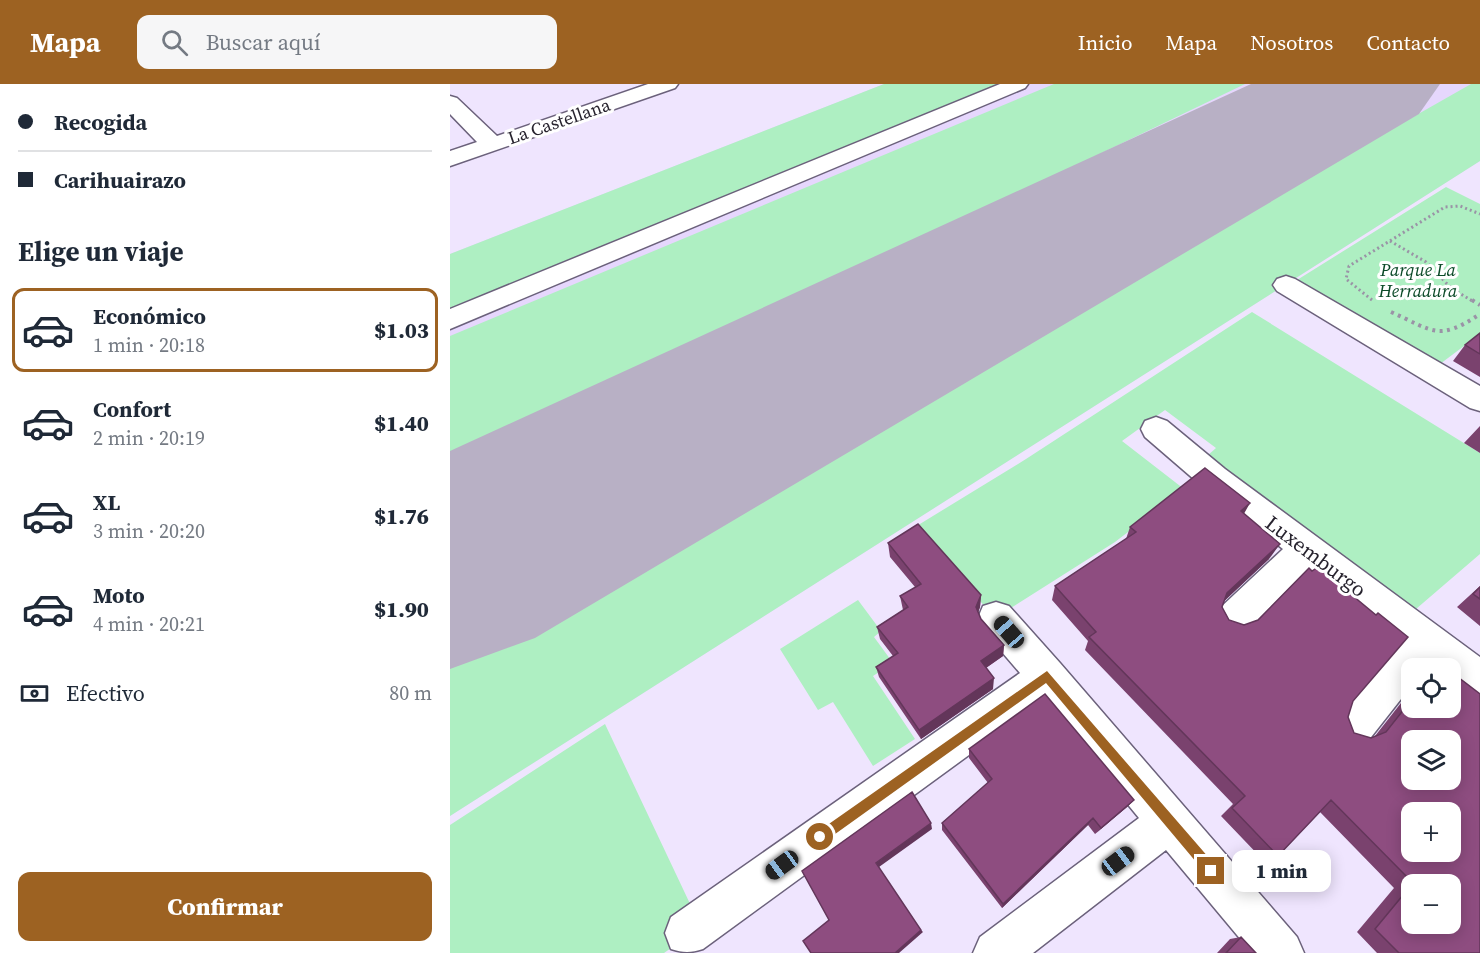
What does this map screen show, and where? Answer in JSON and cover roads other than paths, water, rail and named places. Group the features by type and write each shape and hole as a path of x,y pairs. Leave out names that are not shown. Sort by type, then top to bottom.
{"street":[{"path":"602,84 618,100"},
{"name":"La Castellana","path":"450,159 668,84"},
{"path":"450,320 1018,84"},
{"path":"450,102 494,144"},
{"path":"1286,285 1480,400"},
{"name":"Luxemburgo","path":"1156,429 1306,549 1480,680"},
{"path":"1233,620 1306,549"},
{"path":"996,618 1281,953"},
{"path":"1354,727 1406,663 1428,642"},
{"path":"687,933 1047,676"},
{"path":"996,953 1170,821"}],"park label":[{"name":"Parque La Herradura","path":"1418,279"}]}
